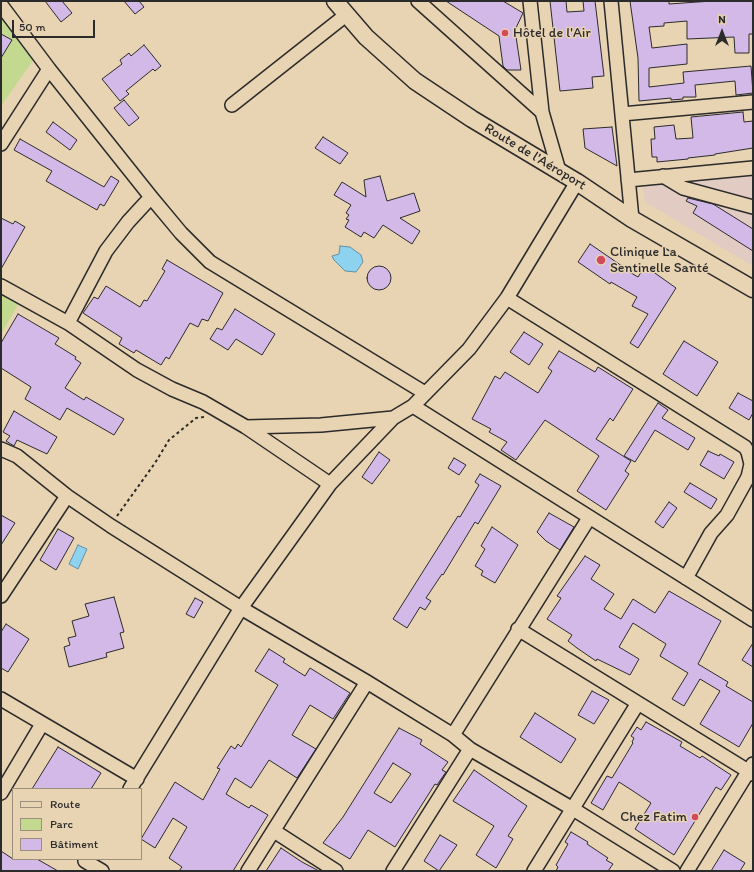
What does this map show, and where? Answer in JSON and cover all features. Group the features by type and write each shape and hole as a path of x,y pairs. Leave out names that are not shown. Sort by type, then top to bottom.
{"main road":[{"name":"Route de l'Aéroport","path":"335,1 366,37 415,81 472,119 577,182 632,219 753,289"}],"street":[{"path":"418,1 542,112"},
{"path":"530,1 542,112 559,171"},
{"path":"611,1 632,219"},
{"path":"1,5 49,69 180,233 210,262 425,393"},
{"path":"232,106 346,15"},
{"path":"1,144 49,69"},
{"path":"622,114 753,102"},
{"path":"628,180 753,168"},
{"path":"663,176 683,188 753,206"},
{"path":"1,698 133,784 241,608 330,484 393,418 413,406 469,349 506,298 577,182"},
{"path":"68,323 106,251 128,222 152,197"},
{"path":"1,286 68,323 137,370 172,389 203,402 246,427 330,484"},
{"path":"506,298 745,447 751,464 748,477 727,515 711,534 686,578"},
{"path":"413,406 753,620"},
{"path":"246,427 269,428 321,426 393,418"},
{"path":"1,449 17,456 67,496 111,526 241,608 367,682 453,735 470,749 573,809 673,871"},
{"path":"1,596 67,496"},
{"path":"453,735 518,629 589,518"},
{"path":"518,629 638,703 752,770 687,871"},
{"path":"248,871 367,682"},
{"path":"534,871 638,703"},
{"path":"1,793 42,724"},
{"path":"393,871 470,749"},
{"path":"274,831 336,871"},
{"path":"83,864 102,871"}],"path":[{"path":"111,526 155,463 169,440 196,418 207,417"}],"shaded area":[{"path":"753,174 753,266 645,202 643,184"}],"green space":[{"path":"1,1 41,49 1,106"},
{"path":"1,277 26,291 1,334"}],"water":[{"path":"340,246 350,247 361,255 363,262 356,272 345,271 334,260 332,256 339,254"},
{"path":"78,545 87,549 78,569 69,564"}],"building":[{"path":"45,1 62,1 72,13 61,22"},
{"path":"124,1 139,1 144,7 135,14"},
{"name":"Hôtel de l'Air","path":"446,1 503,1 523,13 515,30 521,70 507,70 503,66 499,36"},
{"path":"550,1 566,1 567,12 584,11 583,1 595,1 604,76 592,77 593,88 560,91"},
{"path":"630,1 669,1 669,4 712,1 753,1 753,34 749,34 749,53 735,53 734,37 687,39 687,21 664,23 664,26 649,27 652,48 687,44 687,64 649,68 649,87 684,83 683,72 751,66 753,93 736,95 735,81 695,85 696,97 683,97 683,99 671,100 671,98 639,101 638,58"},
{"path":"1,34 12,40 1,58"},
{"path":"144,45 161,66 155,71 153,69 126,91 129,94 120,101 102,79 122,64 120,60 129,53 131,56"},
{"path":"124,100 139,118 129,126 114,108"},
{"path":"743,112 744,122 753,121 753,148 688,159 657,162 657,157 652,157 651,139 655,139 654,127 674,125 676,139 693,138 691,117"},
{"path":"53,122 77,140 70,150 46,132"},
{"path":"612,127 617,166 585,148 583,129"},
{"path":"323,137 348,153 340,164 315,148"},
{"path":"20,139 104,187 111,176 119,181 104,206 100,204 97,210 46,181 52,171 14,150"},
{"path":"380,176 387,201 414,193 420,211 400,218 420,231 412,244 383,225 374,238 364,232 361,237 345,227 349,220 346,219 349,215 346,213 351,205 334,195 342,182 366,197 364,180"},
{"path":"688,198 713,204 753,229 753,251 693,213 697,206 686,201"},
{"path":"1,218 13,224 15,221 25,227 1,269"},
{"path":"590,244 622,266 621,267 638,277 645,266 676,288 638,348 630,343 648,314 632,306 637,297 611,282 610,284 578,262"},
{"path":"167,260 223,293 208,321 202,319 198,327 190,323 169,359 166,357 161,365 136,350 134,353 119,344 122,338 83,313 94,297 98,299 106,286 140,307 144,300 147,301 165,271 162,269"},
{"path":"379,266 387,270 391,278 387,286 379,290 371,286 367,278 371,270"},
{"path":"235,309 275,334 262,355 236,339 228,350 210,339 217,328 222,330"},
{"path":"18,314 59,338 55,344 76,357 75,359 81,363 65,388 84,400 86,397 124,419 114,435 67,408 60,420 25,399 31,387 1,368 1,343"},
{"path":"524,332 543,344 529,365 510,352"},
{"path":"684,341 718,362 697,396 663,374"},
{"path":"559,351 595,372 598,367 633,389 613,421 610,418 596,439 631,461 625,471 629,474 606,510 577,491 599,456 595,453 545,420 516,460 501,450 507,442 489,432 491,429 472,419 495,376 500,379 505,372 538,393 552,371 548,368"},
{"path":"738,393 753,401 753,413 749,420 729,408"},
{"path":"658,403 668,410 662,418 695,438 688,450 655,430 635,462 624,456"},
{"path":"14,411 57,437 47,454 17,440 14,446 6,441 10,436 3,432"},
{"path":"708,451 719,456 720,454 734,462 724,479 700,465"},
{"path":"379,452 390,460 372,484 362,477"},
{"path":"454,458 466,465 459,475 448,468"},
{"path":"480,474 501,486 478,524 475,522 443,575 442,574 426,598 431,601 425,610 420,607 407,628 393,619 458,516 460,517 479,485 475,482"},
{"path":"690,483 717,499 711,509 684,492"},
{"path":"669,502 677,508 663,528 655,522"},
{"path":"549,513 574,527 560,550 546,541 537,532"},
{"path":"1,515 15,523 1,545"},
{"path":"492,527 518,545 495,583 481,575 483,571 475,566 485,549 481,546"},
{"path":"58,529 74,538 56,570 40,560"},
{"path":"585,556 600,565 591,579 614,594 604,609 621,619 633,599 655,613 669,591 721,621 698,664 728,682 726,686 753,702 753,723 739,747 700,724 720,691 700,679 684,706 672,699 688,673 660,656 666,644 633,623 619,647 639,659 630,675 597,659 596,661 568,641 572,635 547,619 561,598 557,596"},
{"path":"114,597 124,632 120,633 124,648 106,653 107,657 69,667 64,647 70,645 68,638 76,636 72,621 89,616 85,604"},
{"path":"195,598 203,602 194,618 186,614"},
{"path":"6,624 29,639 8,672 1,668 1,632"},
{"path":"753,643 753,667 742,660"},
{"path":"269,649 285,659 283,662 305,676 310,668 350,693 333,719 310,705 292,735 316,749 297,778 269,760 251,788 235,778 226,794 249,808 251,805 268,815 233,871 179,871 182,867 169,858 187,827 173,818 155,848 142,840 142,837 175,782 203,800 220,769 217,768 231,746 235,749 238,744 241,747 278,685 255,671"},
{"path":"592,691 609,700 594,724 578,715"},
{"path":"535,713 576,739 561,763 520,737"},
{"path":"646,722 682,742 680,746 700,758 702,756 731,775 721,790 716,787 674,855 635,829 651,803 619,782 603,810 591,803 607,776 612,778 633,743 634,738 631,736 637,727 641,730"},
{"path":"399,728 422,740 420,744 448,762 442,770 446,772 437,785 435,784 395,847 368,830 350,859 323,843 343,817","holes":["393,763 411,774 391,803 374,793"]},
{"path":"58,747 101,773 92,788 33,788"},
{"path":"474,770 527,806 508,836 513,839 496,868 476,855 494,826 453,801"},
{"path":"571,832 588,842 587,844 608,858 606,860 613,864 608,871 556,871 558,867 556,865 568,844 565,842"},
{"path":"440,835 457,845 439,871 424,861"},
{"path":"281,848 302,862 319,871 266,871"},
{"path":"724,850 745,863 740,871 711,871"},
{"path":"1,851 12,858 12,860 39,860 58,871 1,871"}],"place":[{"name":"Hôtel de l'Air","path":"505,33"},
{"name":"Clinique La Sentinelle Santé","path":"601,260"},
{"name":"Chez Fatim","path":"695,817"}]}
